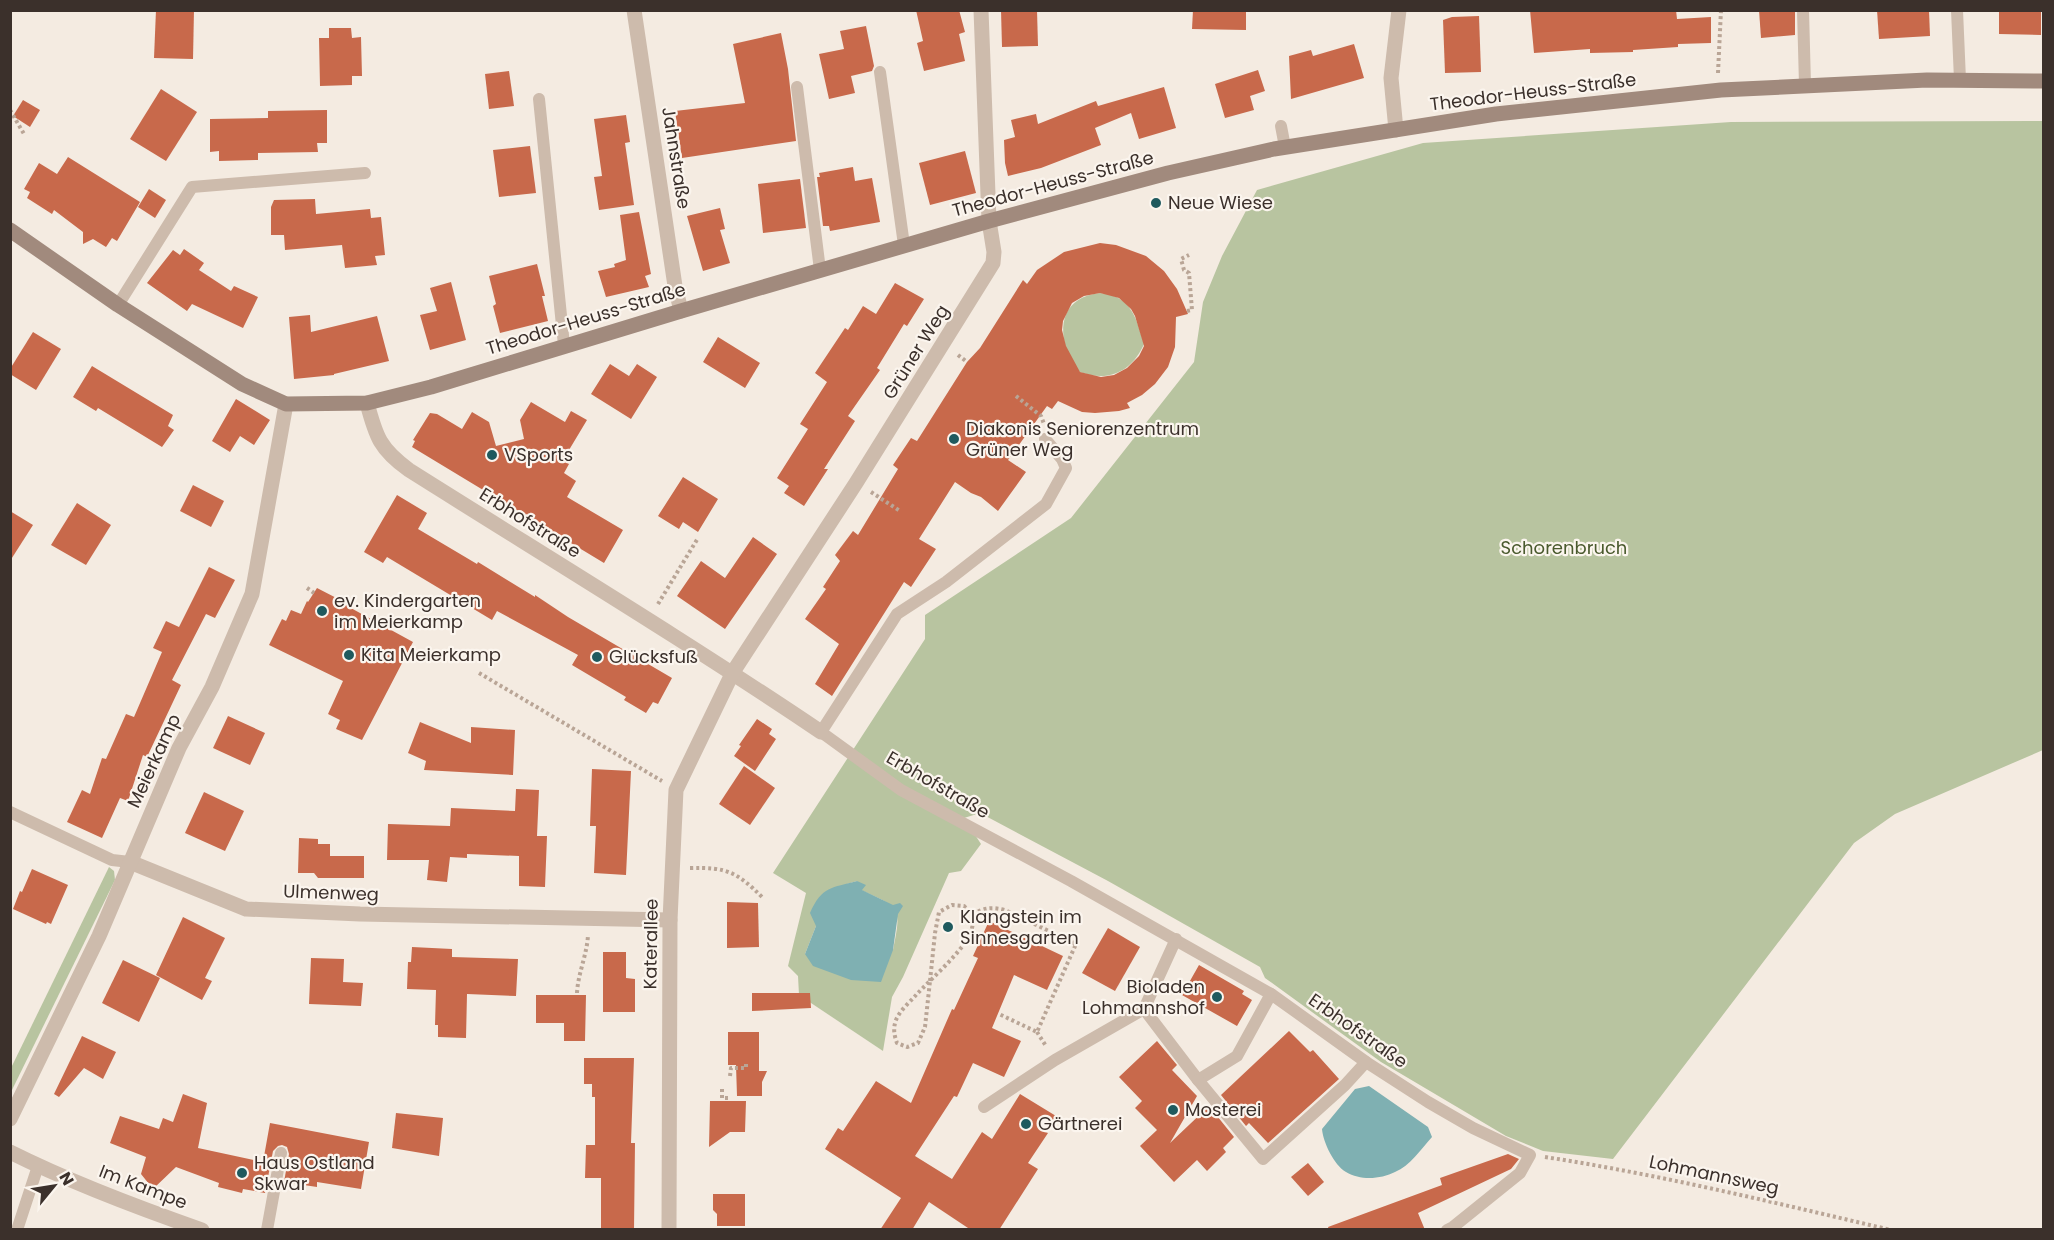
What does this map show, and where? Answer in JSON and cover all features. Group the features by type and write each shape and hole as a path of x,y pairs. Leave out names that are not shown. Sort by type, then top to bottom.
{"main road":[{"name":"Theodor-Heuss-Straße","path":"10,230 118,305 242,384 285,404 367,403 430,387 681,310 989,221 1168,173 1285,147 1496,114 1653,96 1805,85 1960,80 2043,81"}],"street":[{"name":"Jahnstraße","path":"634,10 675,286 681,310"},
{"name":"Grüner Weg","path":"733,672 856,483 993,263 993,235 989,221 981,10"},
{"path":"1396,130 1391,78 1399,10"},
{"name":"Erbhofstraße","path":"367,403 377,438 391,457 648,621 733,672 821,732"},
{"name":"Meierkamp","path":"10,1119 99,936 179,748 212,687 252,594 285,404"},
{"name":"Katerallee","path":"669,1230 670,920 676,790 733,672"},
{"name":"Ulmenweg","path":"130,862 246,909 360,915 670,920"},
{"name":"Im Kampe","path":"10,1152 124,1202 202,1230"}],"lane":[{"path":"1803,10 1805,85"},
{"path":"1957,10 1960,80"},
{"path":"880,72 904,246"},
{"path":"797,87 820,270"},
{"path":"539,99 564,345"},
{"path":"1281,126 1285,147"},
{"path":"118,305 192,186 365,173"},
{"path":"821,732 897,614 946,582 1046,504 1066,468 1062,459 1045,439"},
{"name":"Erbhofstraße","path":"821,732 901,790 1271,993 1366,1062 1428,1102 1473,1128 1530,1155"},
{"name":"Ulmenweg","path":"10,812 112,860 130,862"},
{"path":"984,1107 1055,1060 1144,1009 1176,939"},
{"path":"1198,1080 1237,1056 1271,993"},
{"path":"1144,1009 1198,1080 1263,1159 1345,1085 1366,1062"},
{"path":"267,1230 281,1153"},
{"path":"1447,1230 1520,1173 1530,1155"},
{"path":"17,1230 38,1166"}],"path":[{"path":"1717,66 1721,10"},
{"path":"10,110 24,134"},
{"path":"1187,311 1192,310 1190,273 1184,270 1180,259 1189,255"},
{"path":"1016,396 1041,416 1044,422 1045,439"},
{"path":"856,483 900,511"},
{"path":"648,621 698,538"},
{"path":"306,588 314,593"},
{"path":"479,673 676,790"},
{"path":"673,868 725,869 749,884 763,898"},
{"path":"973,915 964,906 952,905 939,912 934,933 930,981 925,1027 918,1043 907,1047 897,1043 894,1034 896,1021 901,1012 930,981 965,942 972,931 973,915 979,910 994,907 1037,923 1076,944 1037,1032 999,1014"},
{"path":"577,993 587,948 589,918"},
{"path":"730,1076 731,1068 746,1068 746,1064"},
{"path":"722,1089 722,1098 728,1098 728,1101"},
{"name":"Lohmannsweg","path":"1530,1155 1623,1169 1698,1184 1891,1230"}],"green space":[{"name":"Schorenbruch","path":"2043,121 2043,750 1895,814 1854,843 1613,1159 1543,1151 1506,1136 1381,1062 1265,978 1260,967 1108,881 980,813 964,818 981,844 961,871 949,873 892,997 883,1051 799,995 798,976 788,966 806,893 773,873 925,639 925,615 1071,518 1194,362 1203,302 1222,256 1257,190 1423,143 1731,122","holes":["857,881 861,890 891,905 895,910 897,925 893,950 805,954 816,926 847,884"]},
{"path":"1100,293 1111,295 1126,304 1135,317 1144,344 1129,365 1108,376 1090,375 1076,370 1068,354 1063,332 1066,314 1071,306 1078,300"},
{"path":"109,867 114,871 115,880 11,1092 11,1068"}],"water":[{"path":"857,881 866,885 862,890 893,905 900,903 903,906 898,914 893,950 881,982 851,980 813,966 805,954 816,926 810,913 814,904 829,889"},
{"path":"1369,1086 1428,1127 1432,1137 1406,1166 1384,1176 1371,1178 1352,1175 1337,1164 1324,1140 1322,1129 1355,1089"}],"building":[{"path":"156,10 194,10 193,59 154,58"},
{"path":"916,10 959,10 965,32 959,34 965,61 924,71 917,43 923,41"},
{"path":"1001,10 1037,10 1038,46 1002,47"},
{"path":"1193,10 1246,10 1246,30 1192,29"},
{"path":"1530,10 1676,10 1677,19 1711,17 1711,43 1678,44 1678,47 1633,50 1633,52 1590,53 1590,49 1534,53"},
{"path":"1759,10 1795,10 1795,35 1761,38"},
{"path":"1877,10 1929,10 1930,36 1879,39"},
{"path":"1999,10 2041,10 2041,35 1999,34"},
{"path":"1479,16 1481,72 1445,73 1443,20 1452,17"},
{"path":"866,26 874,66 872,71 851,76 855,93 829,99 819,54 844,49 840,31"},
{"path":"329,28 351,28 352,38 361,37 362,76 352,76 352,85 320,86 319,38 329,38"},
{"path":"781,33 788,69 796,141 682,158 675,111 745,103 733,44"},
{"path":"1354,44 1364,78 1291,99 1289,56 1311,50 1313,56"},
{"path":"1258,70 1265,91 1250,96 1254,110 1225,118 1215,84"},
{"path":"509,71 514,106 489,109 485,74"},
{"path":"1164,87 1176,128 1139,139 1131,113 1095,128 1101,145 1041,168 1008,176 1004,140 1015,137 1011,120 1036,114 1038,124 1096,101 1098,106"},
{"path":"161,89 197,112 166,161 130,139"},
{"path":"23,100 40,110 30,127 13,116"},
{"path":"327,110 327,143 317,143 318,152 258,153 258,160 219,161 219,151 210,152 210,119 268,118 268,111"},
{"path":"626,115 630,142 625,143 634,205 599,210 594,177 602,176 594,119"},
{"path":"530,146 536,193 499,197 493,150"},
{"path":"965,151 976,193 930,205 919,163"},
{"path":"68,157 140,202 117,241 112,238 106,247 93,239 83,244 83,232 54,210 52,214 27,198 30,192 24,189 39,163 57,174"},
{"path":"853,167 855,181 872,178 880,222 830,231 829,226 823,226 817,177 820,177 819,173"},
{"path":"800,179 806,228 763,233 758,184"},
{"path":"149,189 166,200 155,218 138,207"},
{"path":"315,199 316,214 370,209 371,218 381,217 385,255 375,256 377,265 345,268 342,245 285,250 284,235 271,235 271,207 274,200"},
{"path":"720,208 725,229 720,230 730,263 703,271 687,216"},
{"path":"639,212 651,274 645,276 649,287 606,297 598,271 615,267 614,264 626,260 620,215"},
{"name":"Diakonis Seniorenzentrum Grüner Weg","path":"1100,243 1116,245 1146,256 1164,271 1177,289 1188,314 1176,317 1175,347 1168,367 1155,384 1142,395 1127,403 1130,408 1095,413 1082,412 1058,401 1052,409 1047,406 1008,460 1026,472 998,511 981,497 955,482 919,539 936,549 911,587 904,582 832,696 815,684 839,644 805,619 826,589 823,587 840,561 835,555 853,531 858,535 898,469 893,465 911,438 917,441 1023,280 1027,284 1037,270 1064,252","holes":["1100,293 1119,298 1135,316 1144,346 1139,356 1127,368 1114,375 1101,377 1080,372 1066,346 1062,330 1063,321 1072,303 1084,296"]},
{"path":"184,249 204,263 199,270 231,291 234,286 258,297 243,328 192,304 187,311 147,283 173,250 180,255"},
{"path":"537,264 548,321 500,333 489,276"},
{"path":"451,282 466,340 430,350 420,315 437,311 430,288"},
{"path":"895,283 924,299 907,326 904,324 877,368 880,370 848,416 855,421 824,469 828,469 804,506 784,493 789,486 777,478 808,429 800,424 827,382 815,373 845,328 848,330 863,306 876,314"},
{"path":"310,315 311,332 377,316 389,361 334,375 294,379 289,317"},
{"path":"33,332 61,349 36,390 10,374 10,369"},
{"path":"718,337 760,363 745,388 703,362"},
{"path":"610,364 629,376 637,364 657,377 631,419 591,394"},
{"path":"92,366 173,415 168,426 174,430 162,447 98,408 96,411 73,397"},
{"path":"236,399 270,420 254,445 240,436 230,452 212,441"},
{"path":"531,402 565,422 571,411 587,420 563,460 569,464 564,473 576,481 567,497 623,530 604,563 412,447 415,441 413,440 430,413 437,414 462,429 472,412 489,422 496,446 524,439 520,420"},
{"path":"683,477 718,499 698,532 683,522 679,529 658,516"},
{"path":"193,485 224,501 211,527 180,511"},
{"path":"397,495 427,513 418,529 535,597 535,595 672,678 658,704 653,702 646,713 624,700 626,697 572,665 578,655 497,611 492,620 387,557 383,563 364,552"},
{"path":"77,503 111,525 86,565 51,545"},
{"path":"10,511 33,525 10,561"},
{"path":"753,537 777,554 725,629 677,596 701,561 725,578"},
{"path":"209,567 235,580 215,618 206,614 172,680 181,685 147,757 143,755 128,801 120,798 102,838 67,822 82,790 90,794 102,758 106,759 126,714 134,717 162,652 153,648 166,621 179,627"},
{"name":"Kita Meierkamp","path":"317,588 413,642 362,740 336,729 340,720 328,714 343,681 269,645 282,619 286,621 291,610 301,614"},
{"path":"228,716 265,733 250,765 213,748"},
{"path":"757,719 772,729 769,734 776,739 755,771 734,756"},
{"path":"420,722 471,743 471,727 515,730 513,775 424,770 426,761 408,753"},
{"path":"744,766 775,788 750,825 719,804"},
{"path":"592,769 631,771 626,875 594,873 596,826 590,826"},
{"path":"516,789 539,790 537,836 547,836 545,887 519,886 519,856 467,854 467,858 450,857 447,882 427,880 429,860 387,860 388,824 450,826 451,808 515,811"},
{"path":"204,792 244,811 225,851 185,833"},
{"path":"299,838 318,839 318,844 330,844 330,856 364,856 364,878 318,878 314,873 298,873"},
{"path":"32,869 68,885 51,924 47,922 46,924 13,909"},
{"path":"727,902 758,903 759,947 727,948"},
{"path":"183,917 225,938 205,978 212,981 202,1000 156,975"},
{"path":"989,921 1063,956 1047,990 1014,975 992,1028 1021,1041 1004,1077 973,1063 957,1097 954,1096 915,1156 952,1179 982,1132 992,1139 1020,1094 1056,1116 1045,1132 1048,1133 1028,1163 1038,1169 999,1230 971,1230 929,1202 912,1230 880,1230 901,1198 825,1149 838,1128 843,1131 876,1081 911,1103 952,1009 954,1010 978,958 973,956"},
{"path":"1108,928 1140,947 1115,991 1082,973"},
{"path":"412,947 452,949 452,957 518,959 516,996 467,994 466,1038 438,1037 438,1025 435,1025 436,990 407,989 408,962 411,962"},
{"path":"603,952 626,952 626,978 635,979 635,1012 603,1012"},
{"path":"311,958 344,959 343,982 363,983 361,1006 309,1004"},
{"path":"123,960 160,978 139,1022 102,1003"},
{"name":"Bioladen Lohmannshof","path":"1199,965 1244,991 1242,994 1252,1000 1237,1026 1182,995"},
{"path":"752,993 810,993 811,1008 752,1011"},
{"path":"536,995 586,995 585,1041 564,1041 564,1023 536,1023"},
{"path":"1289,1031 1310,1052 1313,1050 1339,1079 1268,1143 1249,1123 1246,1126 1221,1095"},
{"path":"728,1032 759,1032 759,1071 767,1071 762,1082 762,1096 737,1096 736,1065 728,1065"},
{"path":"82,1036 116,1052 103,1079 84,1068 59,1097 54,1094"},
{"name":"Mosterei","path":"1157,1041 1177,1065 1172,1070 1197,1096 1170,1143 1209,1106 1234,1137 1223,1148 1226,1152 1207,1171 1197,1160 1174,1182 1140,1146 1157,1130 1135,1108 1142,1101 1119,1077"},
{"path":"584,1058 634,1058 631,1143 635,1143 634,1230 601,1230 601,1178 585,1178 586,1145 595,1145 595,1097 592,1097 592,1084 584,1084"},
{"path":"183,1094 207,1103 198,1148 263,1162 270,1123 369,1142 361,1189 317,1182 317,1187 284,1182 289,1154 287,1147 282,1145 273,1151 265,1193 243,1189 242,1193 218,1187 219,1183 176,1167 153,1189 141,1174 146,1157 110,1143 120,1116 159,1129 163,1118 173,1122"},
{"path":"710,1101 746,1101 745,1132 730,1132 709,1147"},
{"path":"396,1113 443,1118 439,1156 392,1148"},
{"path":"1508,1154 1519,1159 1511,1169 1418,1213 1425,1230 1329,1230 1328,1227 1442,1185 1440,1178"},
{"path":"1308,1163 1324,1182 1308,1196 1291,1177"},
{"path":"713,1194 745,1194 745,1226 717,1226 717,1214 713,1210"}],"place":[{"name":"Neue Wiese","path":"1156,203"},
{"name":"Diakonis Seniorenzentrum Grüner Weg","path":"954,439"},
{"name":"VSports","path":"492,455"},
{"name":"ev. Kindergarten im Meierkamp","path":"322,611"},
{"name":"Kita Meierkamp","path":"349,655"},
{"name":"Glücksfuß","path":"597,657"},
{"name":"Klangstein im Sinnesgarten","path":"948,927"},
{"name":"Bioladen Lohmannshof","path":"1217,997"},
{"name":"Mosterei","path":"1173,1110"},
{"name":"Gärtnerei","path":"1026,1124"},
{"name":"Haus Ostland Skwar","path":"242,1173"}]}
